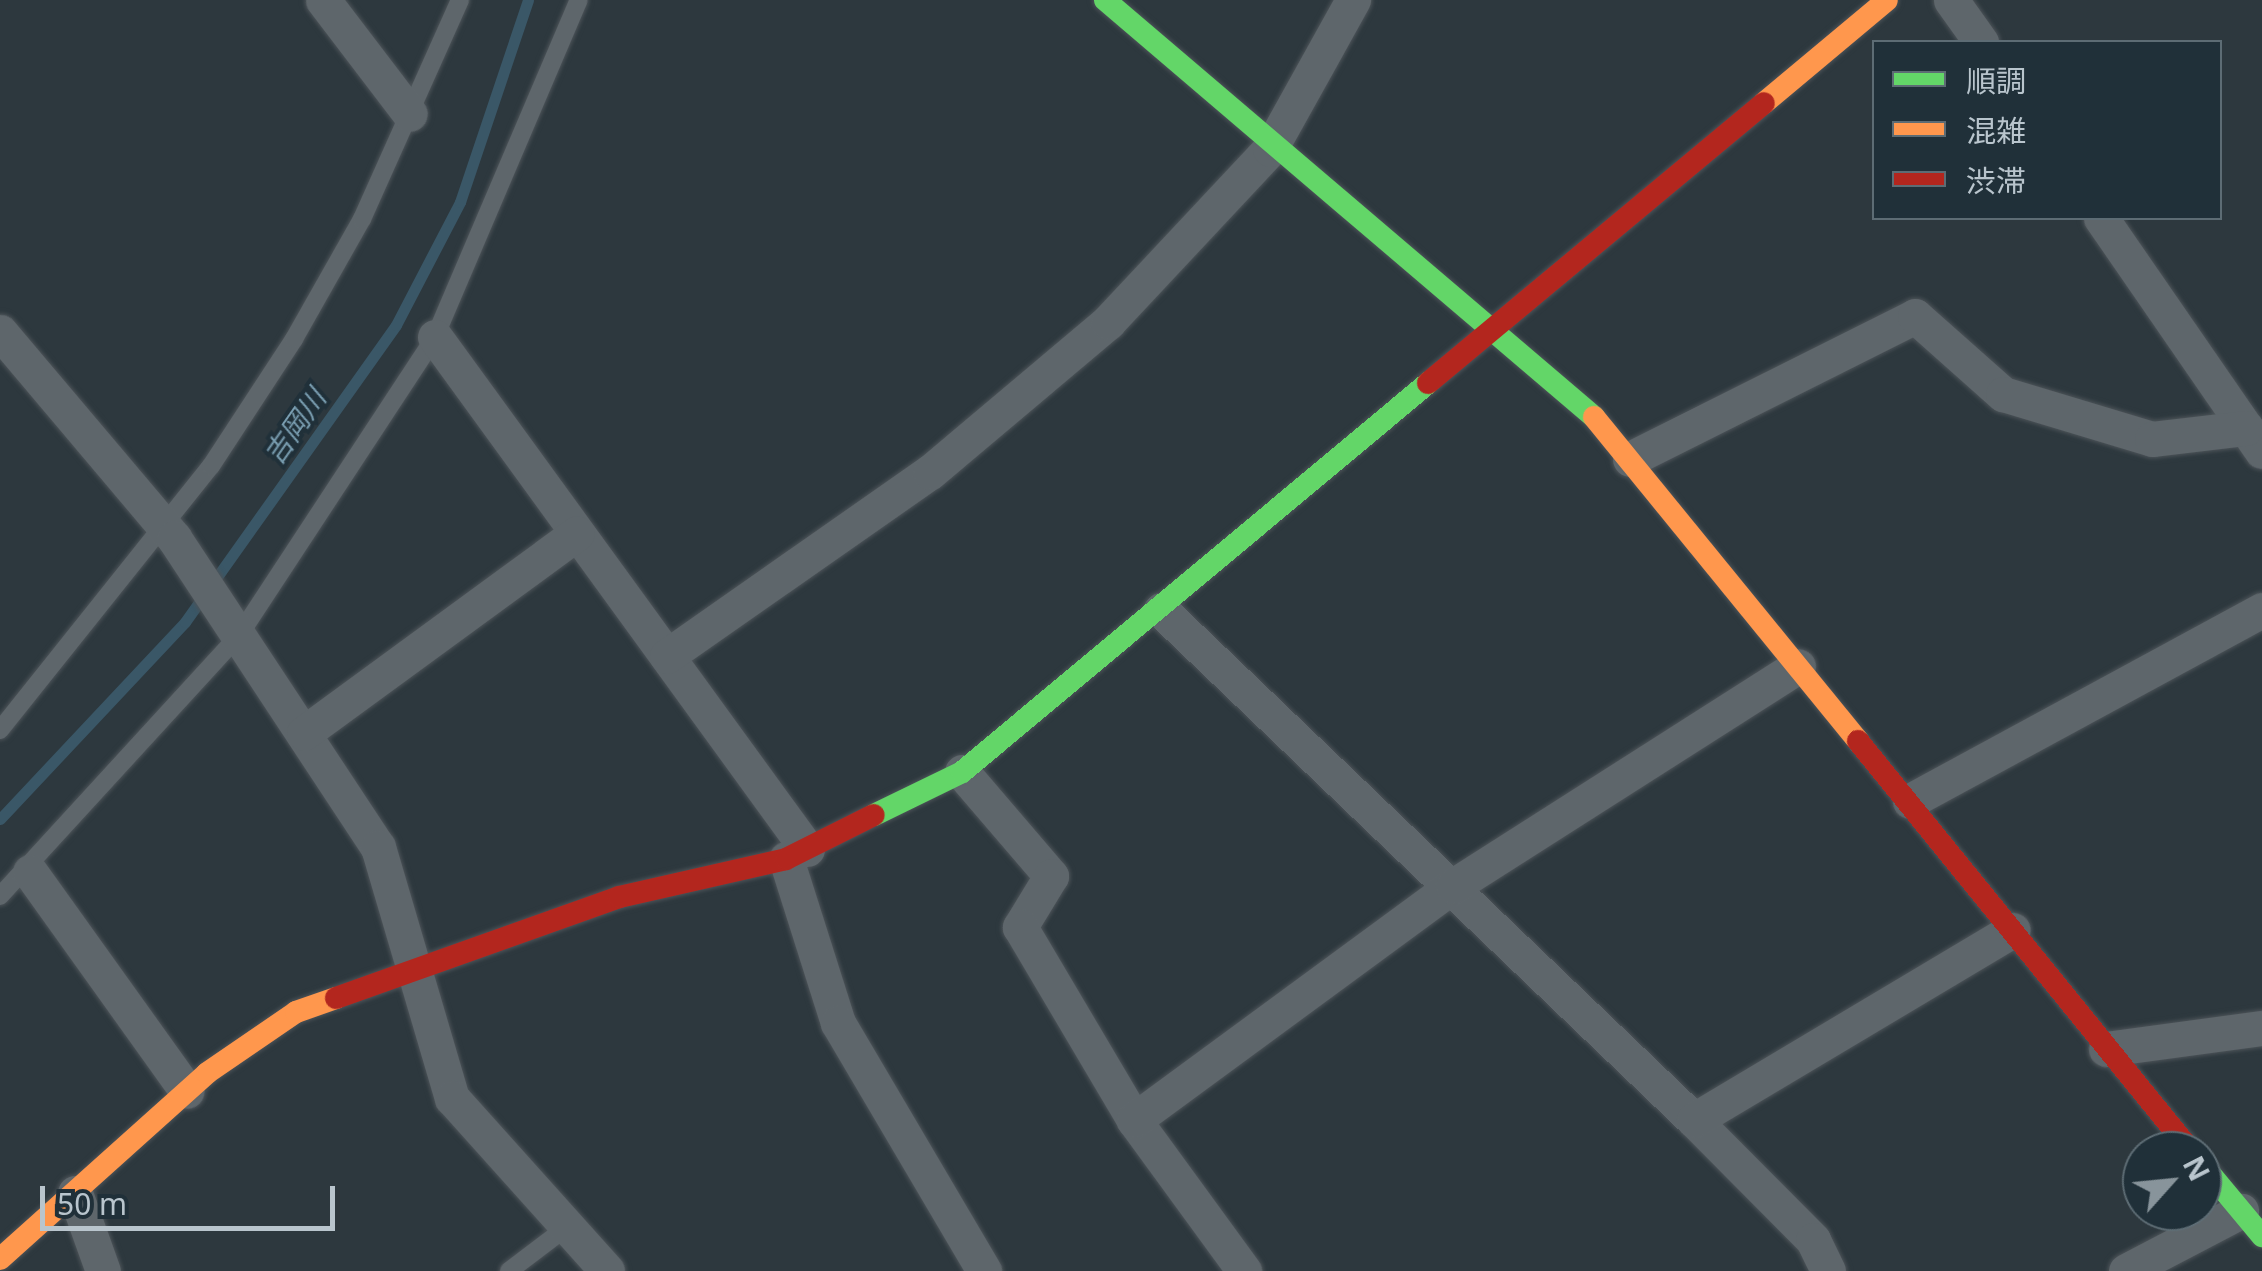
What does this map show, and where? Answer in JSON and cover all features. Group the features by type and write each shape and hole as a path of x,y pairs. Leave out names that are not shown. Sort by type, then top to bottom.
{"street":[{"path":"323,0 410,114"},
{"path":"1105,0 1270,149 1498,328 1630,460 2174,1131"},
{"path":"667,656 1004,409 1108,322 1270,149 1353,0"},
{"path":"0,1259 187,1091 296,1012 413,966 619,896 796,854 962,772 1161,610 1887,0"},
{"path":"1952,0 1980,40"},
{"path":"2102,220 2254,440"},
{"path":"1630,460 1915,316 2003,394 2152,439 2254,440"},
{"path":"0,332 168,532 378,847 452,1098 607,1271"},
{"path":"435,336 667,656 796,854 838,1023 984,1271"},
{"path":"304,733 577,532"},
{"path":"1161,610 1694,1120 1813,1240 1828,1271"},
{"path":"1910,802 2262,610"},
{"path":"1134,1120 1453,886 1798,666"},
{"path":"962,772 1052,876 1020,927 1134,1120 1244,1271"},
{"path":"30,872 187,1091"},
{"path":"1694,1120 2013,930"},
{"path":"2106,1049 2262,1028"},
{"path":"2126,1271 2251,1224 2222,1188"},
{"path":"75,1193 103,1271"}],"lane":[{"path":"0,730 168,532 294,339 410,114 460,0"},
{"path":"0,896 30,872 236,630 435,336 580,0"},
{"path":"509,1271 567,1226"}],"waterway":[{"name":"吉岡川","path":"0,819 185,622 396,325 460,202 528,0"}],"traffic: fast":[{"path":"1105,0 1594,417"},
{"path":"874,815 962,772 1428,383"},
{"path":"2222,1188 2262,1236"}],"traffic: slow":[{"path":"1764,103 1887,0"},
{"path":"1594,417 1858,741"},
{"path":"0,1259 207,1073 296,1012 336,998"}],"traffic: jam":[{"path":"1428,383 1764,103"},
{"path":"1858,741 2175,1131"},
{"path":"336,998 619,897 786,859 874,815"}]}
